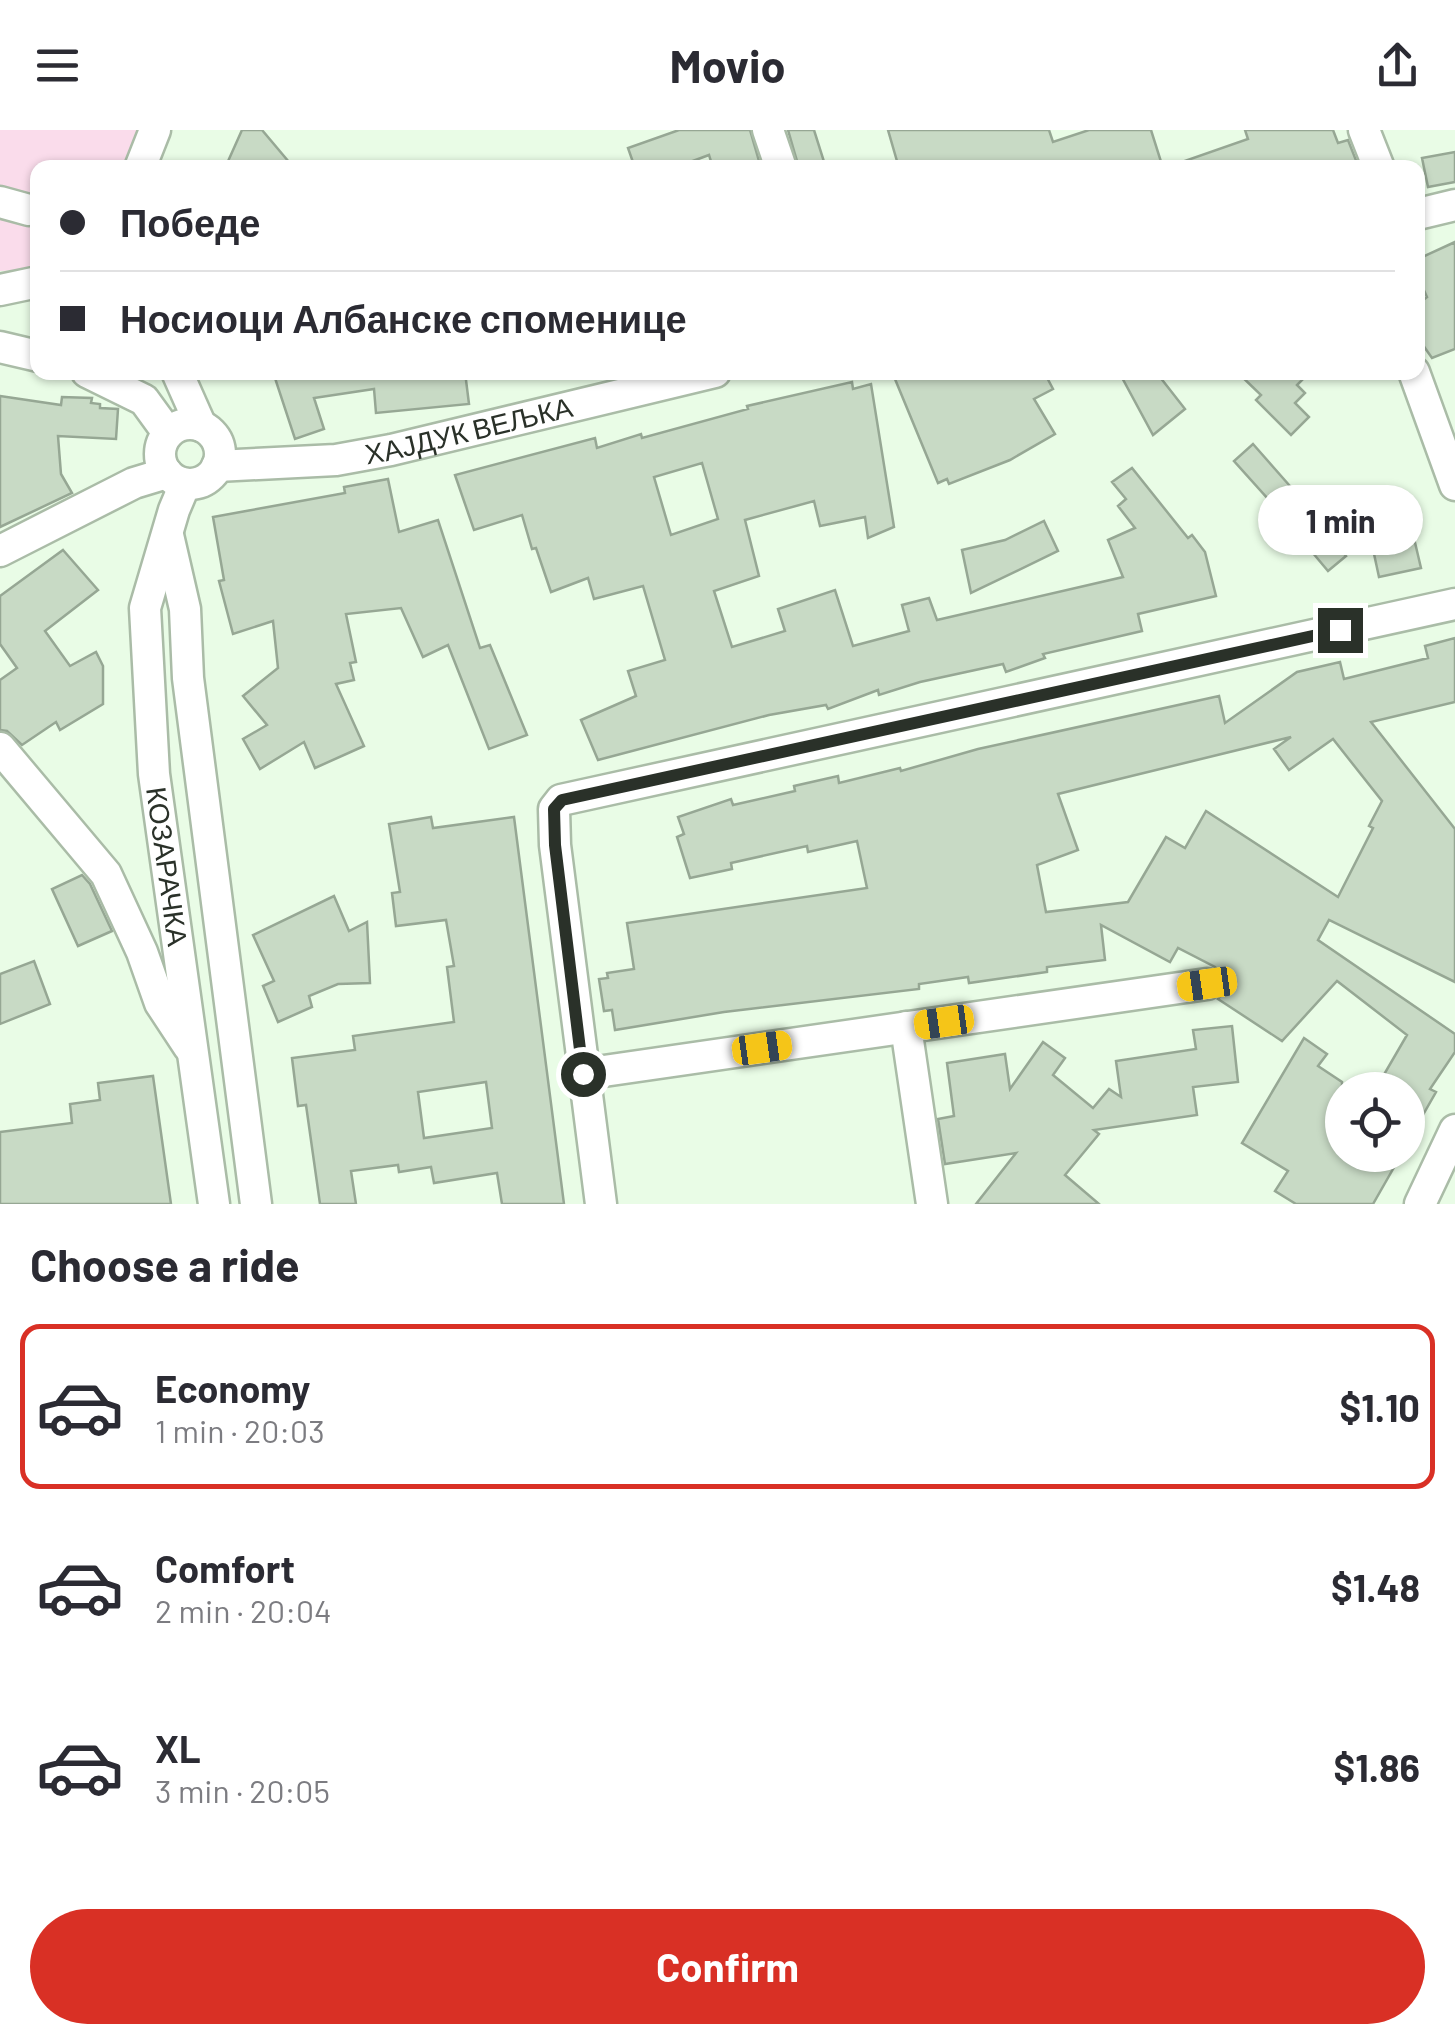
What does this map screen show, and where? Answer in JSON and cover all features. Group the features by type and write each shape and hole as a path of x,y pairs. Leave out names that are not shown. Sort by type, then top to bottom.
{"street":[{"path":"143,160 155,130"},
{"path":"768,130 778,160"},
{"path":"1364,130 1376,160"},
{"path":"1425,212 1455,205"},
{"path":"0,290 30,284"},
{"path":"0,347 30,354"},
{"path":"103,380 144,400 168,433"},
{"path":"181,380 201,426"},
{"name":"ХАЈДУК ВЕЉКА","path":"218,466 336,460 373,454 682,380"},
{"path":"1417,380 1455,485"},
{"path":"0,551 134,482 204,480 218,466 219,447 209,430 183,424 168,433 160,448 176,478"},
{"name":"КОЗАРАЧКА","path":"176,478 168,532 145,608 154,774 214,1204"},
{"name":"КОЗАРАЧКА","path":"168,532 184,609 188,678 256,1204"},
{"path":"600,1204 554,823 554,809 562,800 1455,604"},
{"path":"0,748 106,874 160,1002 193,1052"},
{"path":"583,1074 1207,984"},
{"path":"906,1027 932,1204"},
{"path":"1420,1204 1455,1130"}],"shaded area":[{"path":"0,130 142,130 133,160 30,160 30,269 0,271"}],"building":[{"path":"242,130 262,130 287,160 229,160"},
{"path":"679,130 750,130 759,160 711,160 709,155 696,160 632,160 628,148"},
{"path":"788,130 814,130 823,160 797,160"},
{"path":"888,130 1049,130 1053,142 1089,130 1151,130 1160,160 897,160"},
{"path":"1245,130 1333,130 1338,143 1348,140 1356,160 1188,160 1248,139"},
{"path":"1455,152 1455,182 1428,187 1422,158"},
{"path":"1455,242 1455,349 1432,358 1425,348 1425,256"},
{"path":"276,380 466,380 469,404 376,413 374,389 314,398 324,429 295,439"},
{"path":"895,380 1048,380 1053,389 1034,399 1055,434 1010,460 949,484 947,479 938,483"},
{"path":"1123,380 1162,380 1185,409 1153,435"},
{"path":"1245,380 1302,380 1297,385 1305,393 1295,403 1309,417 1291,435 1256,400 1261,395"},
{"path":"852,382 853,389 871,384 894,527 868,538 865,517 820,526 814,501 745,520 759,576 714,591 732,647 785,631 778,609 835,590 853,646 909,631 902,605 929,598 937,620 1123,577 1108,540 1135,528 1118,506 1126,499 1112,482 1132,468 1188,538 1192,535 1205,552 1216,596 1138,614 1142,631 1043,654 1045,658 1006,672 1003,664 879,695 878,690 828,709 826,705 769,715 598,760 581,720 636,696 628,671 665,660 643,586 594,599 588,578 551,592 522,515 474,530 455,475 595,438 597,448 641,434 642,438 748,409 747,406","holes":["702,463 718,519 671,535 654,477"]},
{"path":"0,396 61,405 62,397 92,398 91,403 100,404 100,408 118,409 116,439 58,436 61,474 72,493 0,527"},
{"path":"1253,444 1297,494 1278,510 1234,461"},
{"path":"388,479 399,532 438,520 480,648 490,645 527,735 489,749 448,645 423,657 401,608 346,614 356,662 350,663 354,680 336,684 364,746 315,768 304,742 260,769 243,739 267,725 243,696 278,668 273,621 233,634 219,581 224,580 213,517 345,493 344,487"},
{"path":"1303,506 1346,556 1328,571 1286,521"},
{"path":"1409,517 1421,568 1379,577 1368,526"},
{"path":"1044,521 1058,551 971,593 962,550 1005,540"},
{"path":"63,550 98,590 45,631 70,666 96,652 103,666 103,704 60,730 56,722 22,745 7,731 0,730 0,680 17,668 0,644 0,596"},
{"path":"1455,638 1455,702 1371,722 1455,829 1455,982 1329,920 1318,940 1455,1034 1455,1052 1430,1089 1436,1092 1425,1111 1425,1072 1385,1072 1407,1035 1337,981 1282,1041 1218,999 1226,982 1215,967 1178,948 1170,962 1101,925 1105,960 1047,967 1047,972 969,983 968,977 919,984 919,989 724,1012 615,1030 612,1010 604,1011 599,979 608,978 607,973 634,969 627,923 867,888 857,841 808,852 807,846 731,863 732,869 690,878 677,837 684,834 678,817 731,799 733,805 795,791 794,786 838,776 839,783 900,768 901,771 978,749 1219,696 1225,723 1297,672 1340,662 1344,679 1428,658 1425,646","holes":["1291,737 1274,749 1289,770 1333,739 1382,801 1369,826 1373,828 1338,897 1206,811 1185,848 1166,837 1128,902 1046,912 1037,865 1078,850 1058,794"]},
{"path":"431,817 433,828 514,817 564,1204 502,1204 497,1173 434,1183 431,1167 399,1172 398,1165 351,1171 356,1204 320,1204 306,1105 298,1106 292,1058 355,1050 353,1036 454,1022 447,967 454,966 446,920 396,926 392,893 400,892 389,824","holes":["486,1082 492,1128 424,1138 418,1092"]},
{"path":"82,875 112,931 78,946 52,889"},
{"path":"334,896 349,931 367,922 370,983 338,984 309,996 312,1007 278,1022 263,986 274,981 253,935"},
{"path":"34,961 50,1004 0,1024 0,974"},
{"path":"1232,1026 1238,1082 1193,1087 1197,1115 1094,1130 1099,1134 1065,1175 1099,1204 976,1204 1016,1153 945,1164 938,1119 954,1116 947,1063 1005,1054 1010,1089 1043,1042 1065,1058 1053,1075 1093,1108 1109,1089 1121,1097 1116,1061 1196,1049 1193,1030"},
{"path":"1304,1038 1327,1054 1318,1066 1327,1072 1325,1172 1391,1172 1373,1204 1296,1204 1275,1191 1288,1171 1242,1143"},
{"path":"153,1076 171,1204 0,1204 0,1132 72,1123 70,1104 100,1100 98,1083"}],"route":[{"path":"583,1074 555,845 554,809 562,800 1340,630"}]}
